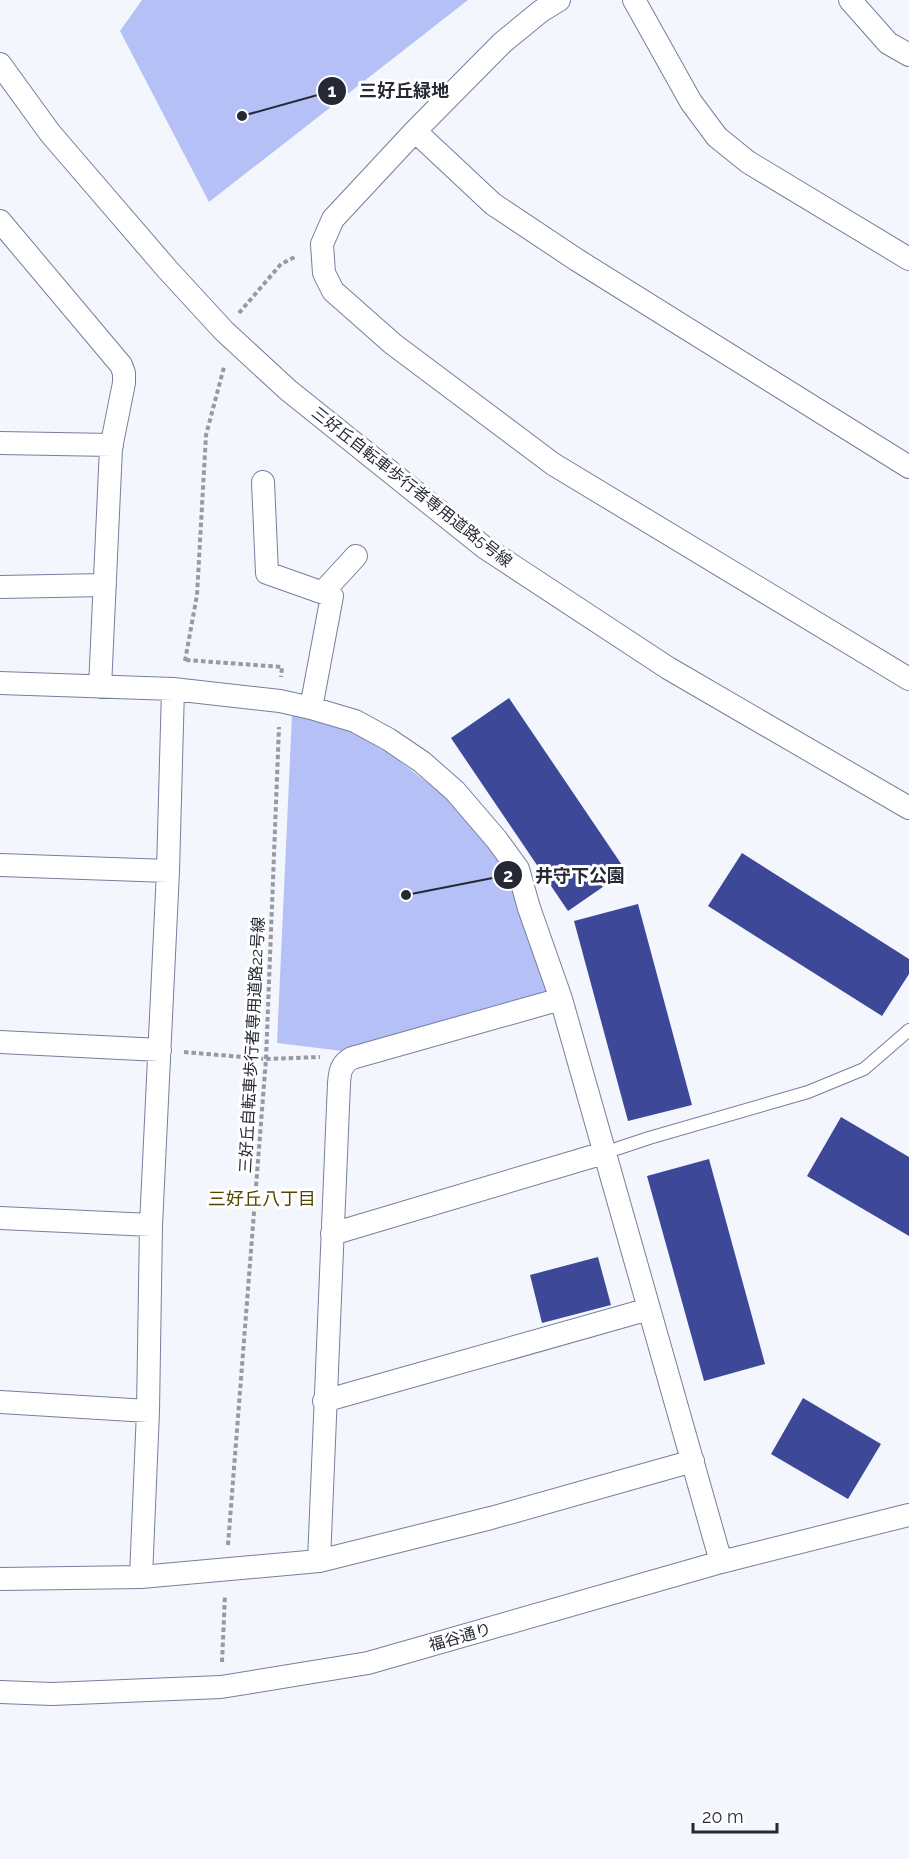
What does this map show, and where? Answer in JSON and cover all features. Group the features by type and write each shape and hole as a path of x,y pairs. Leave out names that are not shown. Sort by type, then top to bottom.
{"street":[{"path":"559,0 541,11 502,43 415,131 333,219 322,244 324,273 333,291 393,344 553,464 909,679"},
{"path":"634,0 691,102 717,136 747,162 909,259"},
{"path":"850,0 888,43 909,55"},
{"name":"三好丘自転車歩行者専用道路5号線","path":"0,64 50,133 167,269 224,331 288,390 484,547 668,668 909,808"},
{"path":"415,131 493,204 577,260 909,467"},
{"path":"0,221 121,365 124,373 112,445 100,687"},
{"path":"0,443 112,445"},
{"path":"263,482 267,573 332,596 311,708"},
{"path":"322,592 356,556"},
{"path":"0,587 105,585"},
{"path":"0,683 172,689 280,701 355,721 422,762 455,791 497,840 518,869 529,908 561,999 722,1562"},
{"path":"141,1577 148,1411 151,1225 168,871 172,689"},
{"path":"0,865 168,871"},
{"path":"319,1561 339,1073 344,1063 352,1058 561,999"},
{"path":"0,1042 160,1050"},
{"path":"332,1234 604,1153"},
{"path":"0,1218 151,1225"},
{"path":"324,1401 649,1309"},
{"path":"0,1402 148,1411"},
{"path":"0,1579 141,1577 319,1561 491,1518 693,1461"},
{"name":"福谷通り","path":"0,1692 52,1694 221,1687 368,1663 722,1562 909,1515"}],"lane":[{"path":"604,1153 808,1092 864,1069 909,1030"}],"path":[{"path":"172,689 186,660 197,595 206,435 224,372 224,331 281,264 322,244"},
{"name":"三好丘自転車歩行者専用道路22号線","path":"186,660 282,667 266,1059 226,1569 221,1687"},
{"path":"160,1050 266,1059 327,1057 344,1063"}],"shaded area":[{"path":"142,0 468,0 209,202 120,31"},
{"path":"292,715 345,726 398,760 465,812 511,864 563,988 351,1052 277,1043"}],"building":[{"path":"509,698 626,871 568,911 451,738"},
{"path":"742,853 909,959 909,974 882,1016 708,906"},
{"path":"638,904 692,1105 628,1121 574,921"},
{"path":"841,1117 909,1157 909,1236 807,1176"},
{"path":"709,1159 765,1364 704,1381 647,1176"},
{"path":"598,1257 611,1305 542,1323 530,1275"},
{"path":"803,1398 881,1444 848,1499 771,1454"}],"place":[{"name":"三好丘緑地","path":"242,116"},
{"name":"井守下公園","path":"406,895"}],"district":[{"name":"三好丘八丁目","path":"262,1198"}]}
